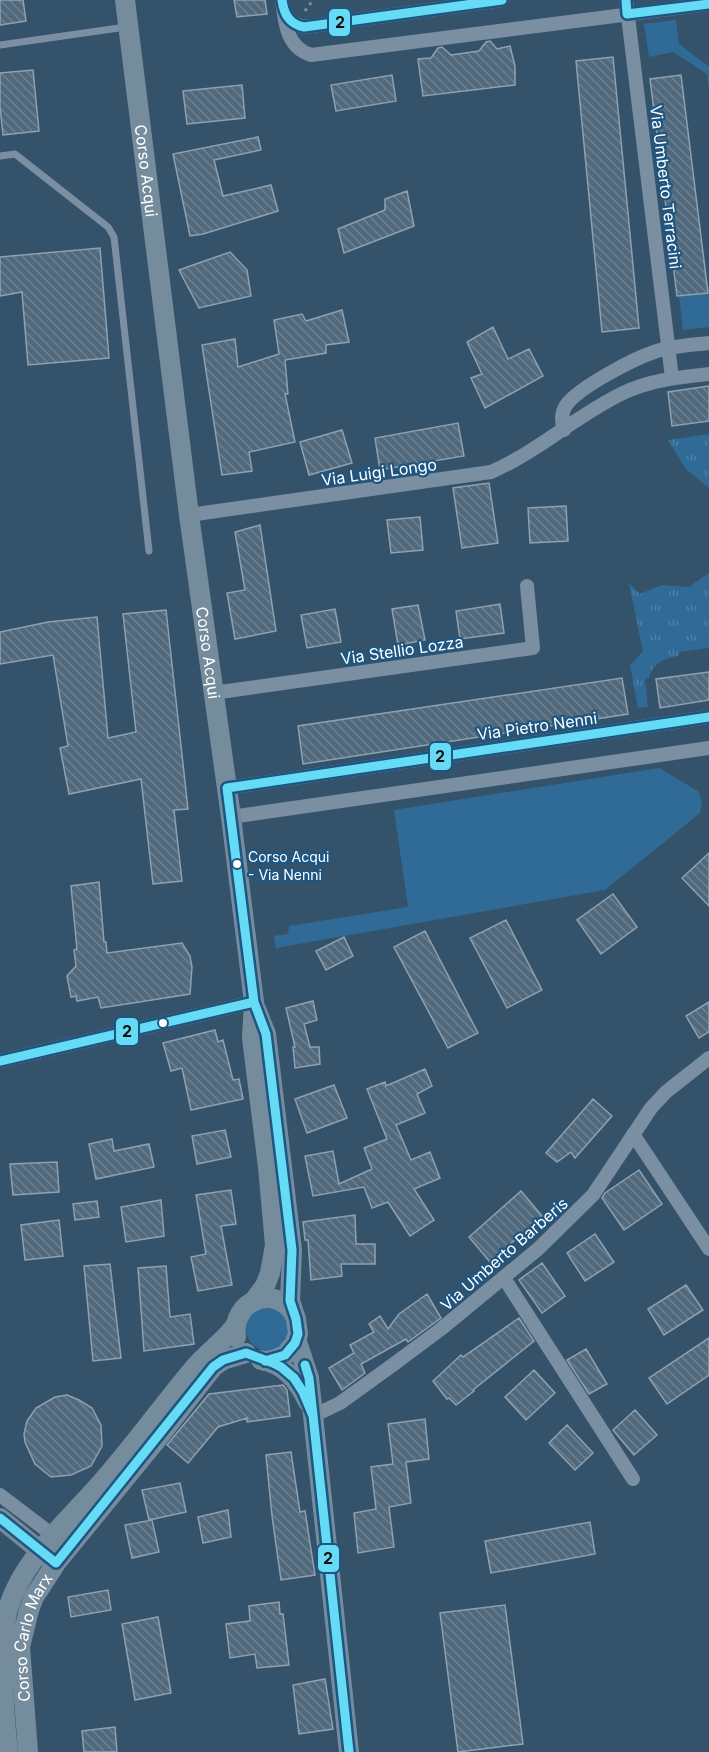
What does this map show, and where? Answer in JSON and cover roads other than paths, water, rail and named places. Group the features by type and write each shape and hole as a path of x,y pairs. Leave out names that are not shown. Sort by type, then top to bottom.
{"street":[{"name":"Corso Acqui","path":"125,0 189,515 254,1002 252,1038 275,1245 270,1274 265,1286 254,1301"},
{"path":"283,7 292,23 304,27 502,0"},
{"path":"283,7 287,32 291,41 303,52 311,55 627,7 709,3"},
{"name":"Via Umberto Terracini","path":"627,7 672,378"},
{"path":"564,430 561,420 566,405 580,392 603,377 653,352 709,343"},
{"name":"Via Luigi Longo","path":"189,515 480,474 519,458 621,393 672,378 709,374"},
{"name":"Via Stellio Lozza","path":"213,693 533,648 527,586"},
{"name":"Via Pietro Nenni","path":"227,788 709,717"},
{"path":"231,817 709,748"},
{"path":"0,1061 254,1002 266,1034 292,1250 290,1301 298,1329 292,1348 285,1355 265,1361"},
{"name":"Via Umberto Barberis","path":"313,1416 340,1403 386,1371 538,1250 593,1195 651,1108 666,1092 709,1058"},
{"path":"633,1134 709,1249"},
{"path":"504,1278 633,1479"},
{"path":"294,1314 288,1306 274,1299 264,1298 254,1301 242,1311 236,1325 237,1341 246,1353 255,1359 281,1367 295,1380 313,1416"},
{"name":"Corso Carlo Marx","path":"28,1752 20,1647 29,1610 41,1584 54,1536 114,1468 194,1368 236,1325"},
{"path":"296,1339 309,1378 349,1752"},
{"name":"Corso Carlo Marx","path":"8,1752 1,1675 2,1636 8,1610 23,1574 48,1557 154,1443 213,1367 223,1360 246,1353"},
{"path":"0,1495 54,1536"},
{"path":"0,1518 48,1557"},
{"path":"1,1675 21,1669"}],"lane":[{"path":"0,45 128,27"},
{"path":"0,156 15,154 108,227 114,237 149,551"}],"place":[{"name":"Corso Acqui - Via Nenni","path":"237,864"}]}
